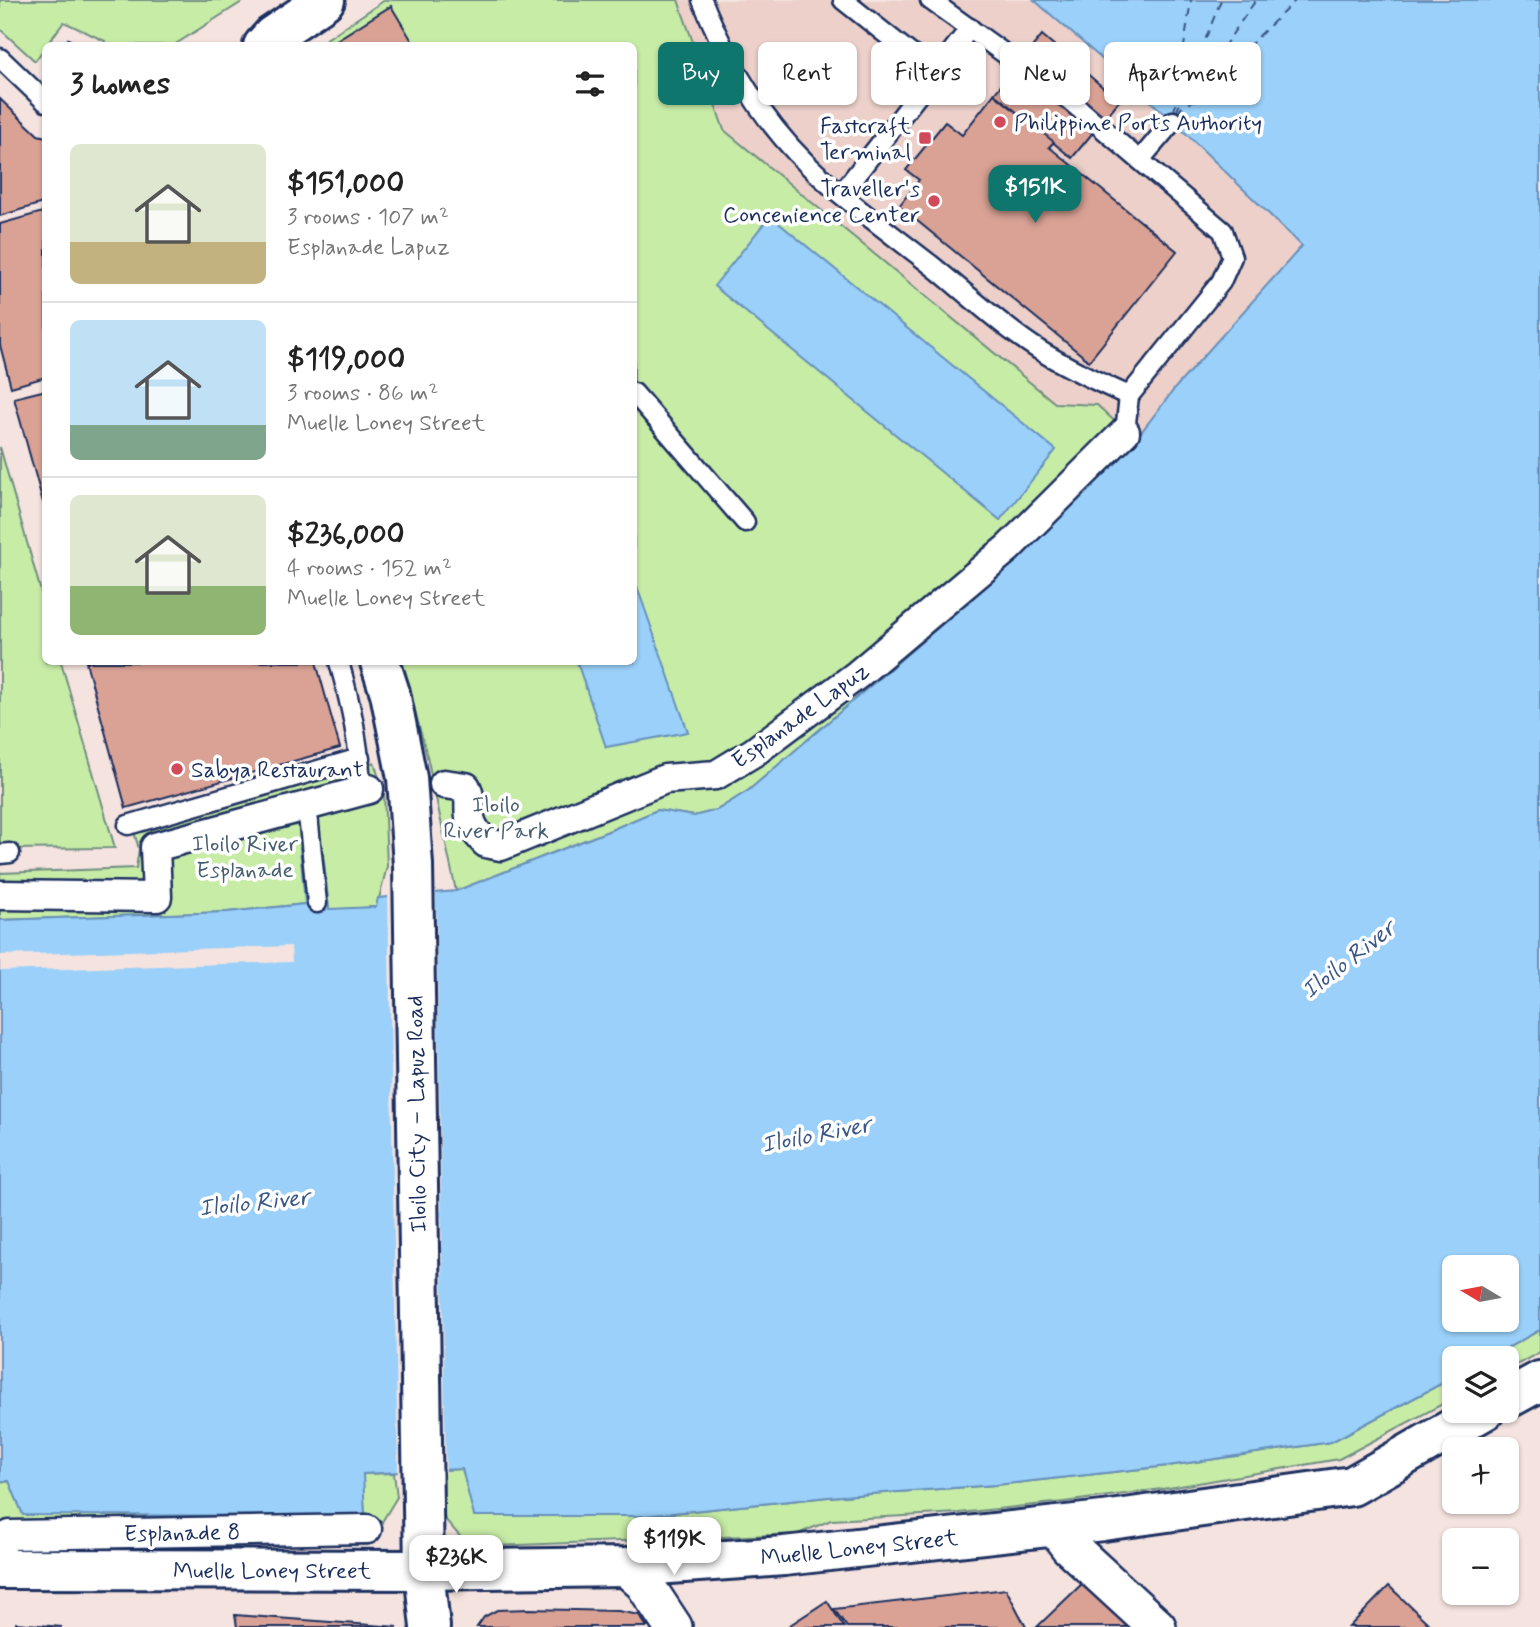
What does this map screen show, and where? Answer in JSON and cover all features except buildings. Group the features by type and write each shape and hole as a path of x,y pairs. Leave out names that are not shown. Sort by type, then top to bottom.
{"main road":[{"path":"267,42 325,0"},
{"name":"Iloilo City – Lapuz Road","path":"381,665 390,693 407,778 413,865 422,1491 424,1570 430,1627"},
{"path":"1519,1392 1540,1381"},
{"name":"Muelle Loney Street","path":"0,1569 424,1570 626,1567 783,1556 1103,1521 1352,1486 1462,1423"}],"street":[{"name":"Esplanade Lapuz","path":"444,784 466,787 471,798 470,818 476,832 486,844 501,846 665,779 716,775 754,752 857,675 930,615 1008,548 1125,432"},
{"path":"0,895 157,897 155,846 365,790"},
{"path":"1054,1526 1069,1546 1157,1627"},
{"name":"Esplanade 8","path":"0,1544 10,1535 367,1530"},
{"path":"626,1567 644,1583 673,1627"}],"lane":[{"path":"702,0 717,37 760,107 808,165 1036,348 1078,373 1129,396"},
{"path":"842,0 896,42"},
{"path":"930,0 1069,100 1223,232 1232,257 1222,282 1129,396 1125,432"},
{"path":"959,42 970,28"},
{"path":"0,58 42,98"},
{"path":"841,194 910,105"},
{"path":"1140,160 1173,121"},
{"path":"637,396 745,522"},
{"path":"340,665 353,711 365,790"},
{"path":"128,825 360,758"},
{"path":"307,805 317,903"}],"shaded area":[{"path":"678,0 1034,0 1082,42 1000,42 1000,105 1090,105 1090,49 1104,61 1104,105 1155,105 1303,246 1176,387 1135,440 1097,405 1055,403 724,130 715,105 744,105 744,42 693,42"}],"green space":[{"path":"0,0 245,0 179,42 104,42 64,22 49,42 42,42 42,52 35,61 0,29"},
{"name":"Iloilo River Park","path":"385,0 678,0 693,42 658,42 658,105 715,105 724,130 1055,403 1097,405 1135,440 1004,572 749,790 717,810 694,816 657,810 456,891 427,756 403,665 637,665 637,42 322,42"},
{"path":"0,447 42,595 42,665 62,665 115,848 0,849"},
{"name":"Iloilo River Esplanade","path":"374,762 384,794 387,866 377,907 329,910 322,845 305,904 227,912 0,920 0,873 136,868 139,849 134,832 355,770"},
{"path":"1540,1330 1540,1352 1519,1363 1519,1346 1511,1346"},
{"path":"1442,1383 1442,1404 1339,1459 1169,1488 1064,1502 959,1513 831,1520 798,1534 469,1547 438,1511 441,1470 463,1469 475,1516 644,1516 828,1497 996,1485 1168,1466 1331,1442"},
{"path":"394,1473 397,1497 368,1545 19,1546 0,1559 0,1481 365,1515 362,1474"}],"water":[{"name":"Iloilo River","path":"1034,0 1540,0 1540,1330 1511,1346 1442,1346 1442,1383 1331,1442 1168,1466 996,1485 828,1497 644,1516 474,1516 462,1469 363,1474 365,1516 23,1515 9,1481 0,1481 0,920 227,912 305,904 300,848 322,845 329,909 376,907 378,898 456,891 657,810 694,816 717,810 749,790 1004,571 1135,440 1176,387 1302,246 1155,105 1261,105 1261,42 1104,42 1104,61 1090,49 1090,42 1082,42"},
{"path":"770,216 1056,450 1000,520 714,286"},
{"path":"637,587 688,732 606,747 578,665 637,665"}],"pier":[{"path":"436,889 446,1474 398,1476 388,893"},
{"path":"291,946 292,962 0,971 0,955"}],"ferry route":[{"path":"1174,113 1191,0"},
{"path":"1176,113 1221,0"},
{"path":"1177,114 1256,0"},
{"path":"1178,115 1296,0"}],"place":[{"name":"Philippine Ports Authority","path":"1000,122"},
{"name":"Fastcraft Terminal","path":"925,138"},
{"name":"Traveller's Concenience Center","path":"934,201"},
{"name":"Sabya Restaurant","path":"177,769"}]}
